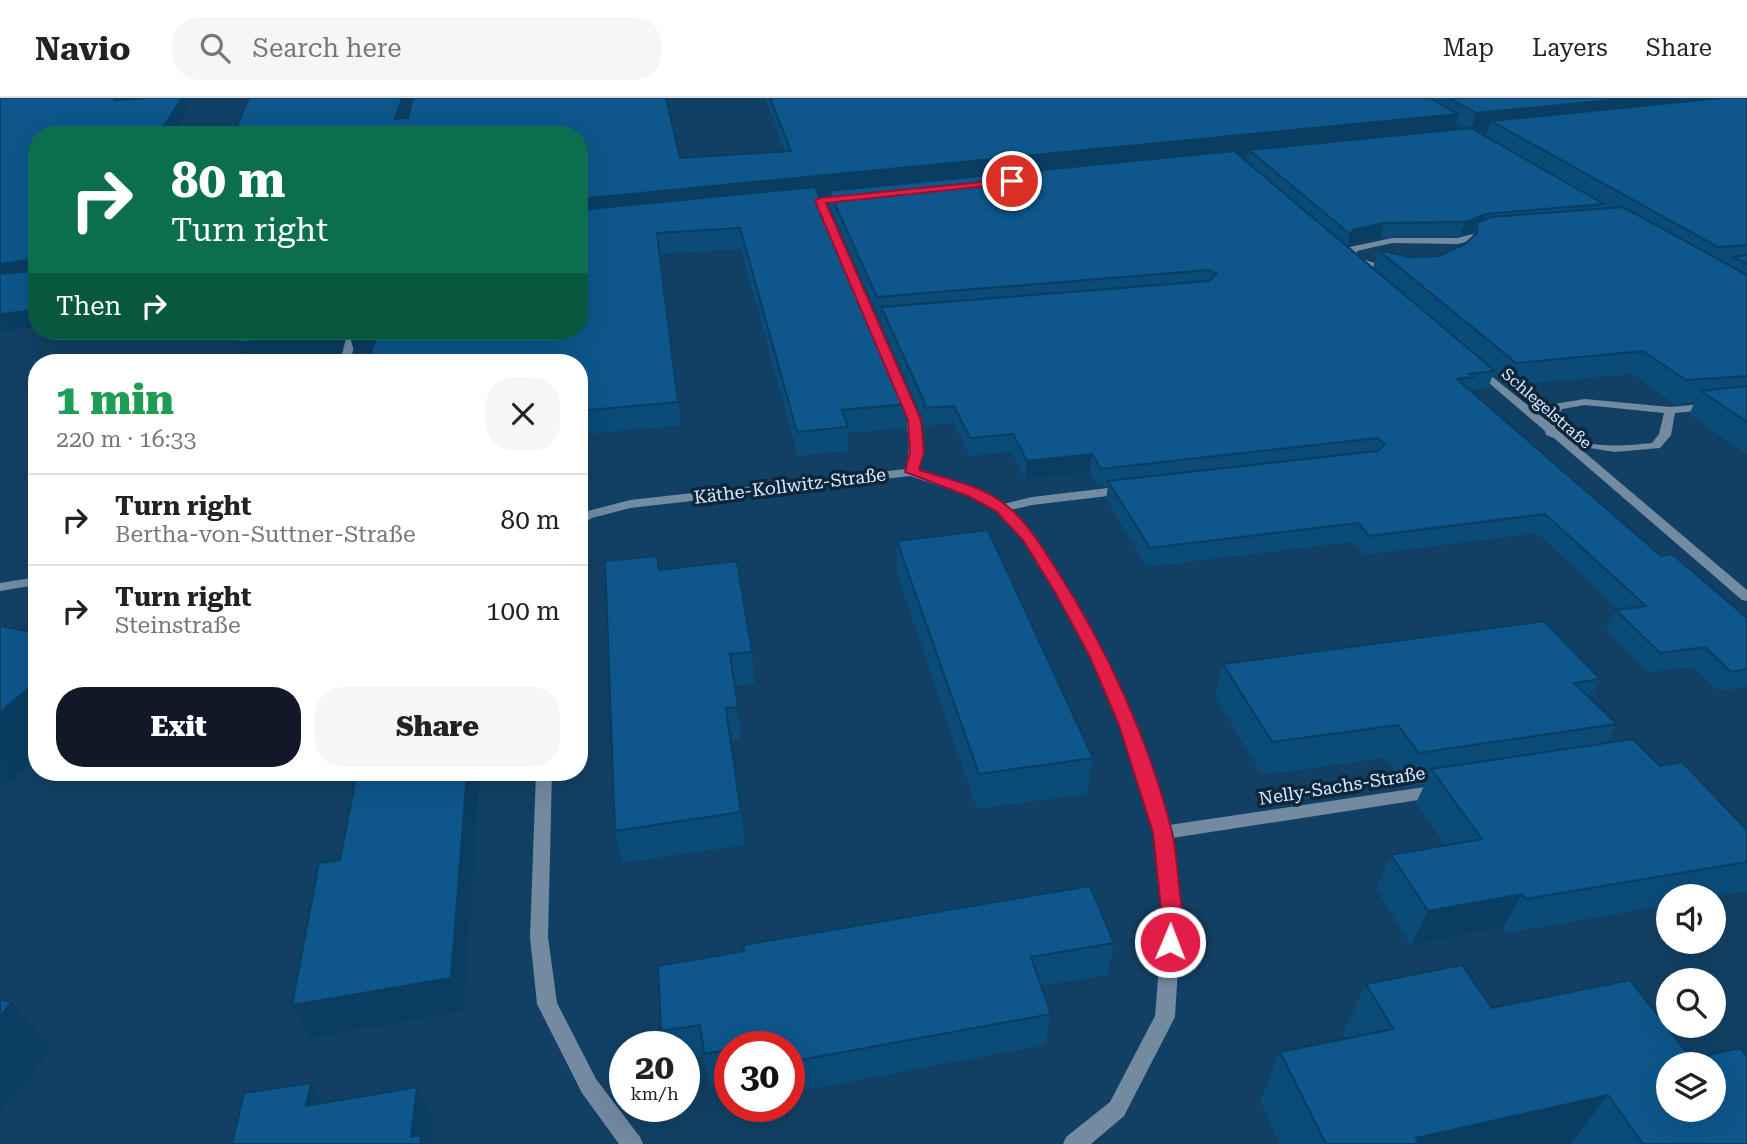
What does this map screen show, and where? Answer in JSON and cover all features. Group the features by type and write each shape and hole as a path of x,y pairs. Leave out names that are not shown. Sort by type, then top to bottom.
{"street":[{"path":"1351,258 1353,249 1365,244 1393,241 1462,241 1482,233 1495,232"},
{"path":"1462,241 1464,252"},
{"path":"1341,250 1371,276"},
{"path":"1351,258 1370,266 1401,273"},
{"name":"Schlegelstraße","path":"1472,364 1550,433 1747,597"},
{"path":"893,369 915,420 917,452 911,472"},
{"path":"1670,410 1665,435 1656,446 1602,450 1573,443 1550,433 1552,417 1558,406 1585,402 1670,410 1747,403"},
{"name":"Käthe-Kollwitz-Straße","path":"588,515 630,504 911,472 973,493 1001,508 1029,537 1098,657 1128,725 1163,833 1172,917 1166,1017 1117,1110 1074,1144"},
{"path":"1001,508 1032,501 1140,489"},
{"path":"0,587 28,582"},
{"path":"544,781 539,937 547,1004 589,1086 632,1144"},
{"name":"Nelly-Sachs-Straße","path":"1163,833 1462,787"}],"building":[{"path":"0,98 182,98 164,126 28,126 28,260 0,264"},
{"path":"249,98 402,98 395,119 408,118 413,98 666,98 680,158 791,151 770,98 1430,98 1458,114 588,198 588,126 237,126"},
{"path":"1449,98 1633,98 1476,113"},
{"path":"1721,98 1747,98 1747,245 1718,247 1491,121"},
{"path":"1471,128 1604,204 1486,214 1465,222 1384,223 1353,230 1350,234 1249,150"},
{"path":"1234,151 1495,371 1469,374 1473,377 1457,379 1661,556 1672,554 1747,618 1747,669 1731,672 1705,647 1660,653 1616,610 1646,606 1545,514 1369,536 1358,523 1150,548 1108,481 1377,451 1385,445 1378,438 1101,469 1092,454 1027,461 1013,434 970,438 954,406 925,408 881,307 1209,281 1217,274 1209,270 877,297 829,191"},
{"path":"815,187 907,397 907,404 842,410 848,427 797,432 740,228 657,233 678,402 588,410 588,354 371,354 375,340 588,340 588,209"},
{"path":"1623,207 1747,275 1747,376 1686,380 1643,351 1516,363 1378,250 1410,257 1439,256 1465,244 1477,233 1477,223 1491,217"},
{"path":"1747,255 1747,264 1734,257"},
{"path":"28,271 28,311 0,314 0,274"},
{"path":"238,340 263,340 237,343"},
{"path":"1747,386 1747,422 1701,391"},
{"path":"988,530 1093,758 979,774 897,541"},
{"path":"657,556 659,570 737,561 752,652 730,654 738,707 726,708 741,812 615,831 605,561"},
{"path":"1544,621 1600,679 1574,683 1617,724 1419,753 1398,725 1272,742 1223,664"},
{"path":"0,626 28,631 28,689 0,712"},
{"path":"1633,739 1660,766 1682,762 1747,830 1747,862 1526,899 1522,894 1428,911 1391,855 1482,839 1431,769"},
{"path":"355,781 466,781 451,978 292,1005 319,863 340,860"},
{"path":"1090,886 1114,943 1031,957 1051,1014 805,1059 805,1031 714,1031 714,1052 704,1054 700,1025 661,1031 658,966 744,951 743,945"},
{"path":"1462,965 1492,1008 1630,980 1656,1013 1656,1038 1676,1038 1687,1052 1656,1052 1656,1122 1726,1122 1726,1052 1723,1052 1740,1048 1747,1056 1747,1144 1643,1144 1608,1095 1416,1138 1419,1144 1326,1144 1280,1052 1393,1029 1366,984"},
{"path":"0,999 12,1002 0,1016"},
{"path":"311,1083 306,1106 417,1087 411,1137 421,1135 420,1144 232,1144 244,1093"}],"route":[{"path":"1012,181 820,201 915,420 917,452 911,472 942,480 1001,508 1029,537 1098,657 1128,725 1163,833 1172,917 1170,942"}]}
